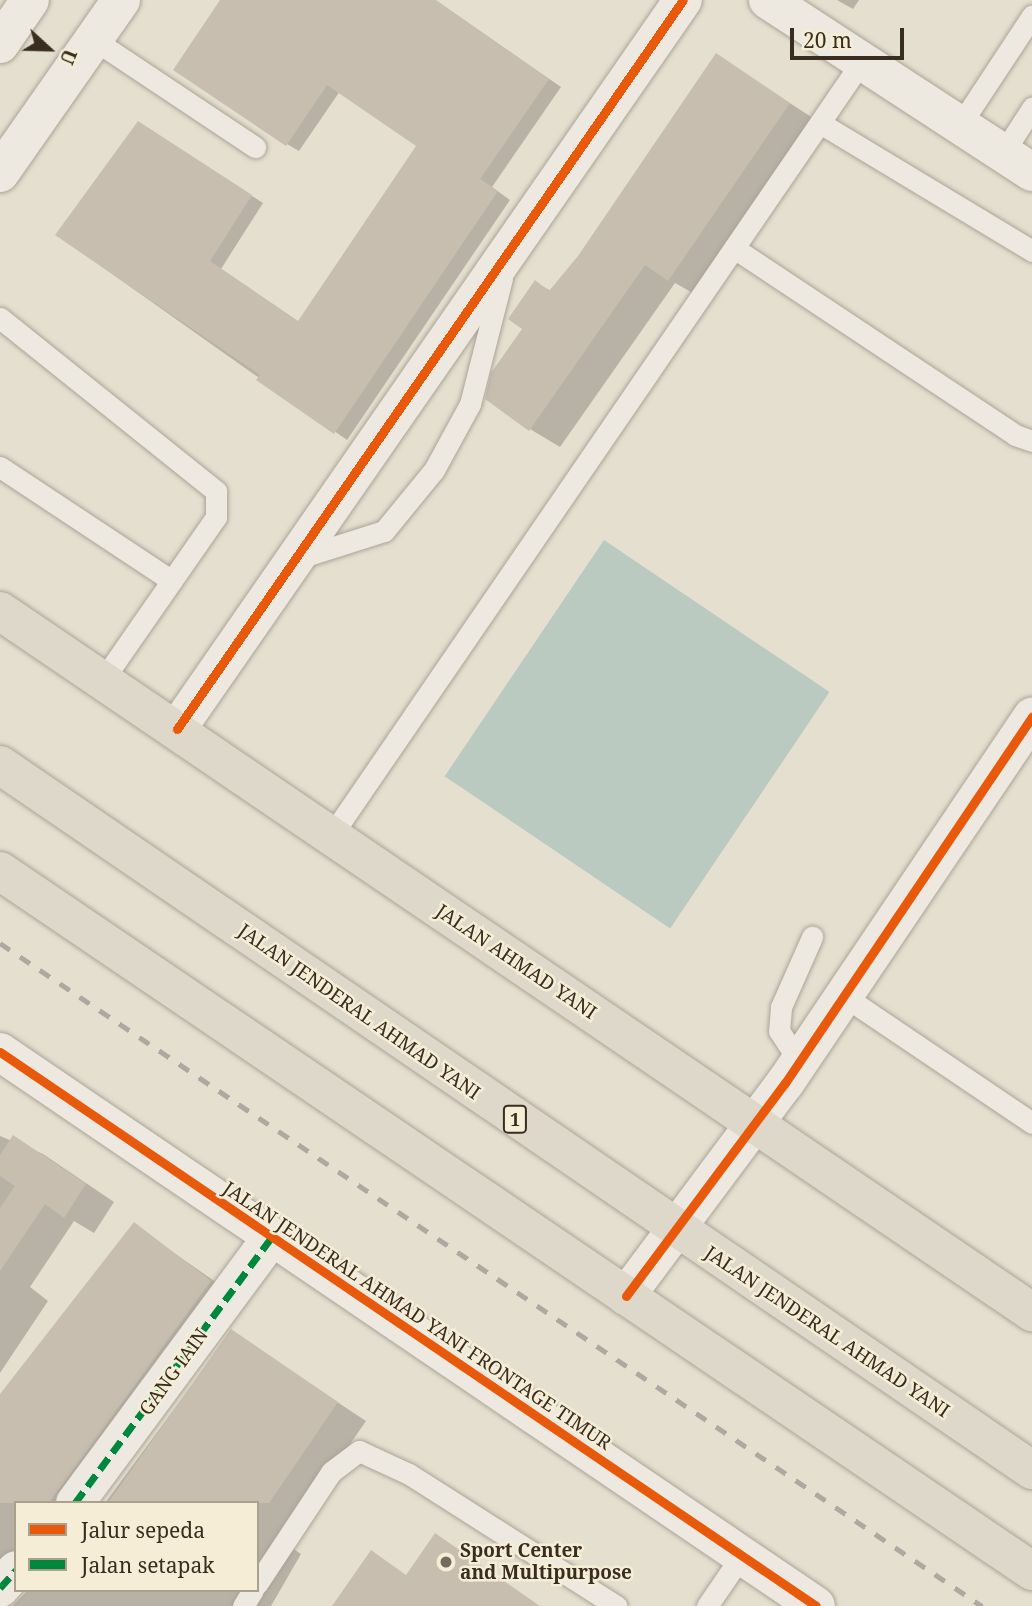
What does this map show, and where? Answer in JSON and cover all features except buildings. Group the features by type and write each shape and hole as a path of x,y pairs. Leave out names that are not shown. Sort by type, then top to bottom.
{"highway":[{"name":"JALAN AHMAD YANI","path":"0,611 1032,1312"},
{"name":"JALAN JENDERAL AHMAD YANI","path":"0,765 680,1222 1032,1470"},
{"path":"0,871 1032,1572"}],"street":[{"path":"0,44 30,0"},
{"path":"0,173 121,0"},
{"path":"177,729 683,0"},
{"path":"768,0 1018,163"},
{"path":"626,1296 800,1063 1032,717"},
{"name":"JALAN JENDERAL AHMAD YANI FRONTAGE TIMUR","path":"0,1052 270,1239 816,1606"},
{"name":"GANG IAIN","path":"76,1501 270,1239"},
{"path":"0,1588 14,1572"}],"lane":[{"path":"960,125 1032,16"},
{"path":"93,39 255,147"},
{"path":"331,836 862,61"},
{"path":"1018,163 1032,107"},
{"path":"820,123 1032,251"},
{"path":"734,248 1015,435 1032,441"},
{"path":"298,558 384,531 434,470 470,404 508,252"},
{"path":"0,318 216,491 216,517 102,681"},
{"path":"0,467 172,581"},
{"path":"800,1063 784,1044 780,1019 812,937"},
{"path":"844,996 1032,1123"},
{"path":"259,1581 331,1472 359,1451 409,1474 615,1606"},
{"path":"707,1606 742,1555"}],"shaded area":[{"path":"604,540 829,692 670,928 445,776"}],"railway":[{"path":"0,943 982,1606"}],"marked path":[{"path":"76,1501 270,1239"},
{"path":"0,1588 14,1572"}],"cycle path":[{"path":"177,729 683,0"},
{"path":"626,1296 785,1083 1032,717"},
{"path":"0,1052 816,1606"}],"place":[{"name":"Sport Center and Multipurpose","path":"446,1562"}]}
